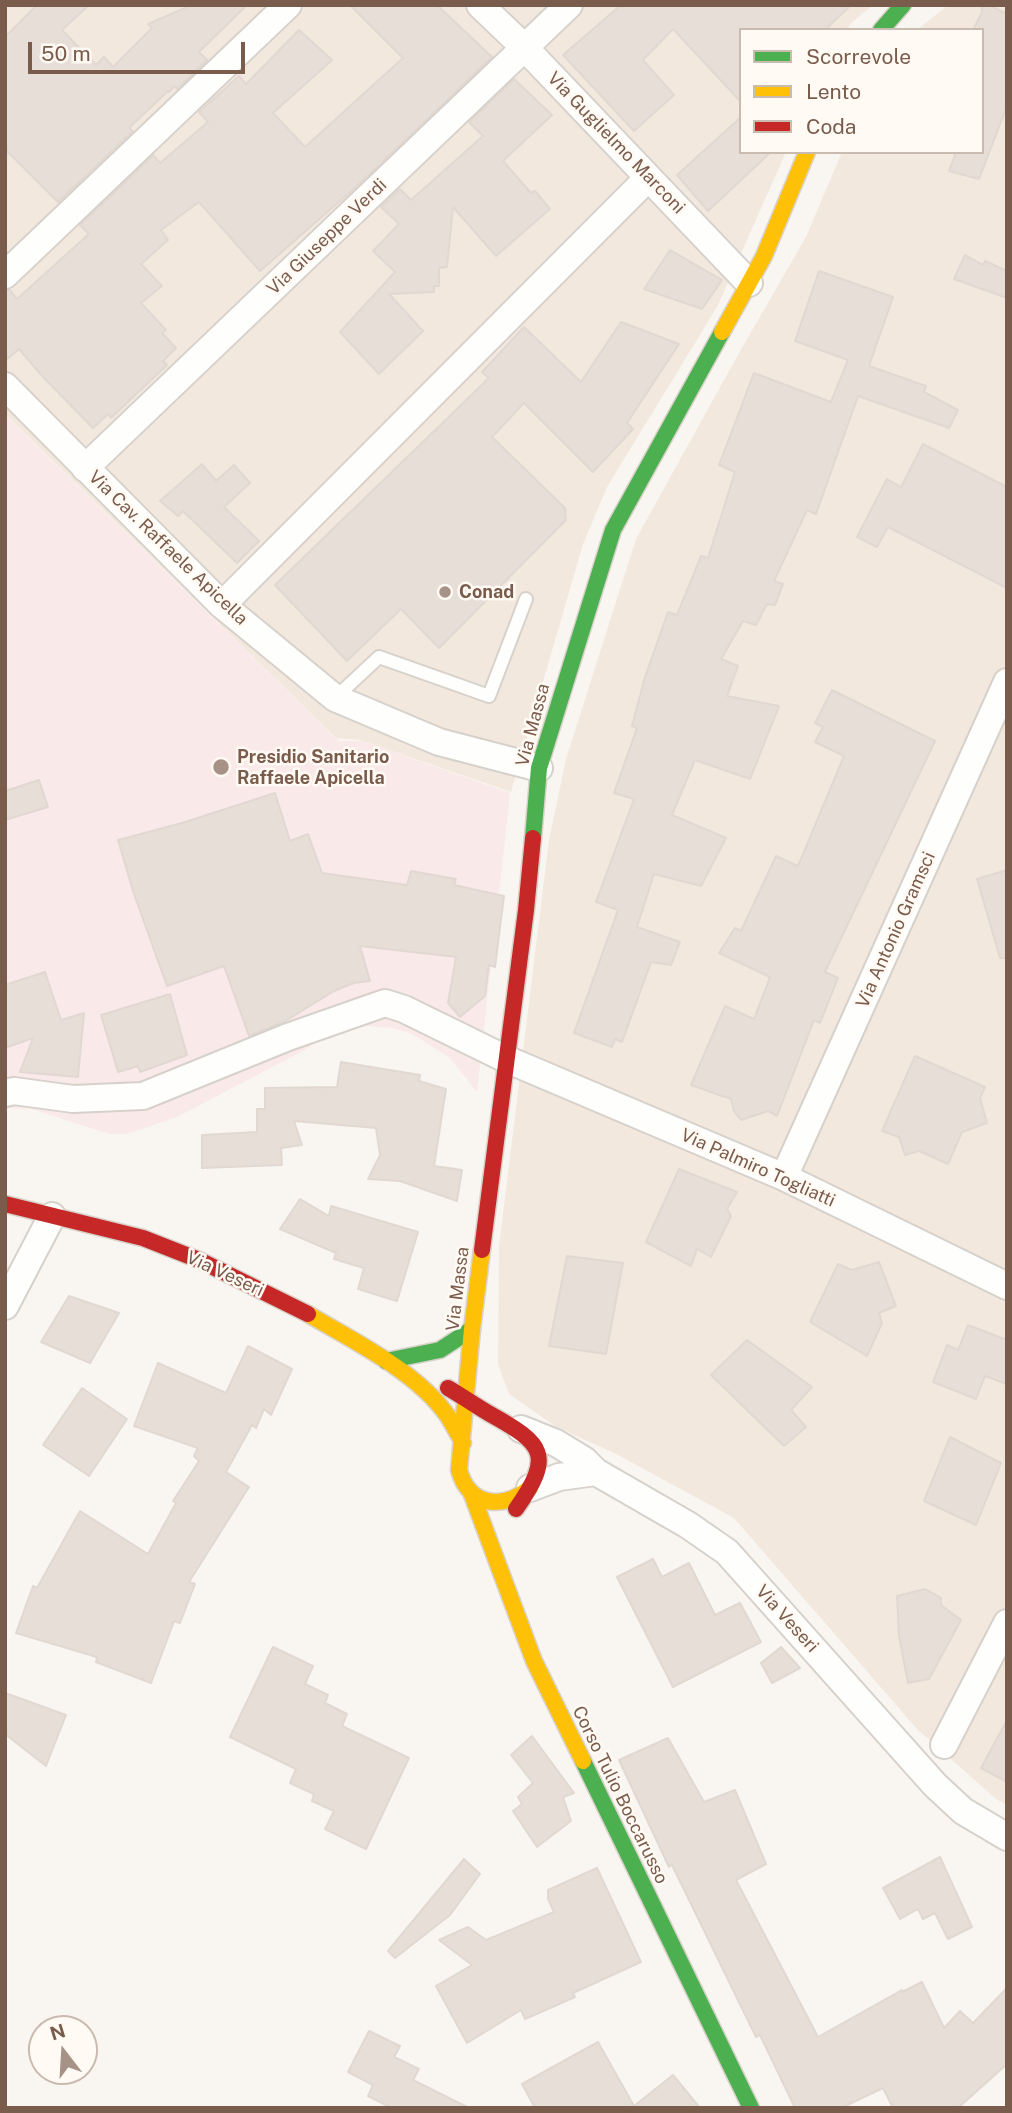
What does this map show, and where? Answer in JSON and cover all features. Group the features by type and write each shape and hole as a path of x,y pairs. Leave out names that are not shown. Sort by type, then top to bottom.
{"street":[{"path":"5,275 288,5"},
{"name":"Via Guglielmo Marconi","path":"480,5 525,48 749,283"},
{"name":"Via Giuseppe Verdi","path":"85,468 569,5"},
{"path":"883,28 903,5"},
{"name":"Via Massa","path":"463,1443 472,1329 527,910 539,768 613,530 764,256 806,154"},
{"path":"222,604 648,178"},
{"name":"Via Cav. Raffaele Apicella","path":"5,386 222,604 335,698 439,742 539,768"},
{"name":"Via Antonio Gramsci","path":"784,1177 1007,682"},
{"name":"Via Palmiro Togliatti","path":"5,1093 14,1091 73,1100 143,1096 288,1037 385,1003 404,1009 506,1059 784,1177 1007,1286"},
{"name":"Via Veseri","path":"5,1204 143,1238 199,1260 305,1312 386,1362 426,1392 463,1443"},
{"path":"5,1306 52,1216"},
{"path":"386,1362 440,1350 472,1329"},
{"name":"Via Veseri","path":"386,1362 436,1381 513,1425 556,1443 584,1460 596,1472 688,1525 727,1552 935,1785 963,1811 1007,1837"},
{"path":"496,1563 514,1512 530,1488 537,1476 538,1453 533,1440 513,1425 492,1423 477,1428 463,1443 458,1456 460,1477 471,1492 492,1503 506,1503 530,1488 559,1477 596,1472"},
{"name":"Corso Tulio Boccarusso","path":"471,1492 534,1661 751,2108"},
{"path":"944,1745 1005,1632"}],"lane":[{"path":"335,698 379,657 489,696 526,599"}],"shaded area":[{"path":"5,5 873,5 848,28 739,28 739,154 785,154 717,307 607,487 583,544 511,792 360,740 336,738 5,414"},
{"path":"948,5 1007,5 1007,1805 996,1799 917,1729 734,1518 618,1455 555,1426 509,1394 498,1364 499,1247 549,840 566,759 636,539 806,237 841,154 984,154 984,28 919,28"},
{"name":"Presidio Sanitario Raffaele Apicella","path":"5,415 339,741 362,741 510,793 477,1092 450,1058 422,1040 392,1028 359,1025 328,1035 177,1117 127,1134 109,1134 32,1109 5,1108"}],"building":[{"path":"37,5 89,5 62,30 96,65 104,57 113,67 152,28 148,24 192,5 247,5 199,52 207,60 177,89 175,86 168,91 129,128 133,131 58,202 5,149 5,37"},
{"path":"350,5 437,5 492,57 357,186 260,271 199,202 161,230 168,240 141,264 162,286 141,303 166,330 162,333 176,348 163,361 167,365 111,418 108,414 93,428 19,349 5,361 5,290 10,290 17,299 89,234 80,225 153,155 160,163 208,122 199,112 239,76 246,84 299,30 332,60 273,113 305,147 403,58"},
{"path":"621,5 851,5 827,28 739,28 739,100 673,29 643,60 674,95 634,131 563,55"},
{"path":"982,5 989,5 1007,14 1007,106 979,179 949,171 955,154 984,154 984,28 974,28 982,12"},
{"path":"514,79 552,115 503,161 531,193 535,191 550,209 496,256 453,207 447,267 439,268 439,286 434,286 434,292 389,294 423,331 379,374 340,332 395,272 373,251 399,224 381,207 400,189 411,200 483,136 469,122"},
{"path":"739,119 739,154 769,154 708,211 677,175"},
{"path":"670,250 722,280 702,309 644,289"},
{"path":"965,255 983,265 985,261 1007,271 1007,298 954,279"},
{"path":"819,271 893,297 869,366 926,386 924,392 958,410 949,428 858,396 816,514 807,510 774,581 783,584 775,605 767,604 756,625 743,621 721,659 738,666 727,696 779,706 750,779 695,760 672,815 726,838 701,886 654,874 637,927 680,942 671,965 651,962 622,1042 615,1039 612,1047 574,1033 618,910 596,902 634,799 614,793 637,728 632,726 645,677 668,612 677,615 701,556 708,558 735,472 719,465 754,373 831,402 848,360 795,341"},
{"path":"621,322 679,344 627,423 633,429 593,472 524,403 492,437 565,508 566,520 439,648 401,609 347,661 275,585 489,378 482,372 524,327 581,382"},
{"path":"923,444 1007,487 1007,588 888,527 877,547 857,537 887,479 901,487"},
{"path":"202,464 216,481 234,465 250,483 224,507 259,541 237,563 183,511 178,516 160,501"},
{"path":"832,690 935,741 825,972 838,978 820,1023 814,1020 777,1116 768,1111 741,1120 734,1111 731,1099 691,1085 725,1006 754,1019 770,977 719,953 735,928 741,931 776,856 798,866 844,756 815,742 823,727 815,723"},
{"path":"39,780 48,807 5,820 5,791"},
{"path":"275,793 290,841 308,834 322,873 407,885 411,871 456,879 454,885 504,896 495,967 489,965 485,996 460,1017 448,1003 456,957 360,946 370,981 354,983 334,991 284,1022 249,1036 224,966 167,986 118,840"},
{"path":"1007,870 1007,958 1000,958 977,879"},
{"path":"45,972 61,1020 84,1013 78,1077 20,1072 33,1038 5,1048 5,985"},
{"path":"170,994 187,1055 140,1072 138,1066 118,1072 101,1015"},
{"path":"915,1056 985,1087 980,1098 987,1123 962,1132 948,1164 919,1151 905,1155 899,1137 882,1131"},
{"path":"341,1062 420,1075 419,1081 446,1089 434,1166 462,1170 457,1201 400,1181 368,1179 380,1155 376,1128 294,1121 302,1145 281,1148 282,1165 202,1168 202,1135 257,1132 257,1109 265,1109 265,1088 337,1087"},
{"path":"679,1169 737,1192 727,1209 731,1216 711,1257 697,1249 691,1266 646,1242"},
{"path":"300,1199 329,1216 331,1206 418,1232 397,1301 358,1289 364,1268 334,1259 336,1253 280,1229"},
{"path":"567,1256 623,1263 606,1354 549,1346"},
{"path":"879,1262 896,1306 879,1313 882,1323 867,1356 810,1322 838,1264 852,1270"},
{"path":"69,1296 119,1313 90,1363 41,1342"},
{"path":"968,1325 1007,1340 1007,1384 985,1376 976,1399 933,1382 947,1345 958,1350"},
{"path":"747,1340 812,1387 791,1410 806,1427 784,1446 711,1375"},
{"path":"248,1346 292,1369 271,1415 264,1409 256,1428 252,1425 226,1472 249,1487 189,1582 195,1584 180,1623 174,1621 151,1683 96,1662 97,1657 16,1633 33,1586 37,1588 80,1511 148,1554 176,1503 173,1501 199,1461 194,1456 198,1448 134,1426 158,1363 226,1393"},
{"path":"82,1388 127,1419 89,1476 43,1445"},
{"path":"950,1437 1001,1463 976,1525 924,1501"},
{"path":"653,1559 662,1577 689,1563 715,1615 740,1603 761,1642 673,1687 617,1577"},
{"path":"925,1589 941,1598 941,1605 961,1620 929,1679 908,1683 899,1636 897,1596"},
{"path":"273,1647 313,1666 305,1684 328,1695 325,1703 347,1714 342,1726 409,1758 366,1849 325,1829 334,1811 312,1801 314,1794 290,1783 296,1769 230,1737"},
{"path":"781,1647 800,1668 772,1683 761,1663"},
{"path":"5,1693 66,1715 46,1766 5,1734"},
{"path":"1007,1720 1007,1782 981,1768"},
{"path":"532,1736 574,1793 563,1797 571,1821 537,1847 513,1811 522,1804 518,1797 533,1783 511,1755"},
{"path":"668,1738 704,1802 735,1790 766,1864 736,1880 818,2037 902,1990 922,1982 944,2028 960,2011 973,2023 1007,1988 1007,2064 958,2108 893,2108 883,2088 841,2108 795,2108 760,2035 756,2037 672,1865 669,1867 619,1760"},
{"path":"940,1857 972,1927 948,1939 935,1913 923,1919 918,1909 900,1919 883,1888"},
{"path":"464,1859 480,1874 450,1915 395,1958 388,1951"},
{"path":"597,1868 641,1962 573,1993 575,1997 525,2019 521,2010 467,2043 436,1986 472,1965 439,1940 468,1927 486,1940 554,1912 548,1899 548,1890"},
{"path":"369,2031 400,2046 394,2057 419,2069 413,2080 469,2108 392,2108 368,2096 373,2085 348,2072"},
{"path":"598,2042 634,2106 673,2075 700,2108 535,2108 522,2084"}],"traffic: fast":[{"path":"883,28 903,5"},
{"path":"533,838 539,768 613,530 722,332"},
{"path":"386,1361 440,1350 472,1329"},
{"path":"583,1761 751,2108"}],"traffic: slow":[{"path":"722,332 764,256 806,154"},
{"path":"482,1250 459,1470 471,1492 488,1501 509,1500 530,1488"},
{"path":"308,1314 383,1358 419,1384 447,1415 463,1443"},
{"path":"471,1492 534,1661 583,1761"}],"traffic: jam":[{"path":"482,1250 533,838"},
{"path":"5,1204 143,1238 199,1260 308,1314"},
{"path":"448,1388 522,1434 538,1453 536,1476 516,1509"}],"place":[{"name":"Conad","path":"445,592"},
{"name":"Presidio Sanitario Raffaele Apicella","path":"221,767"}]}
